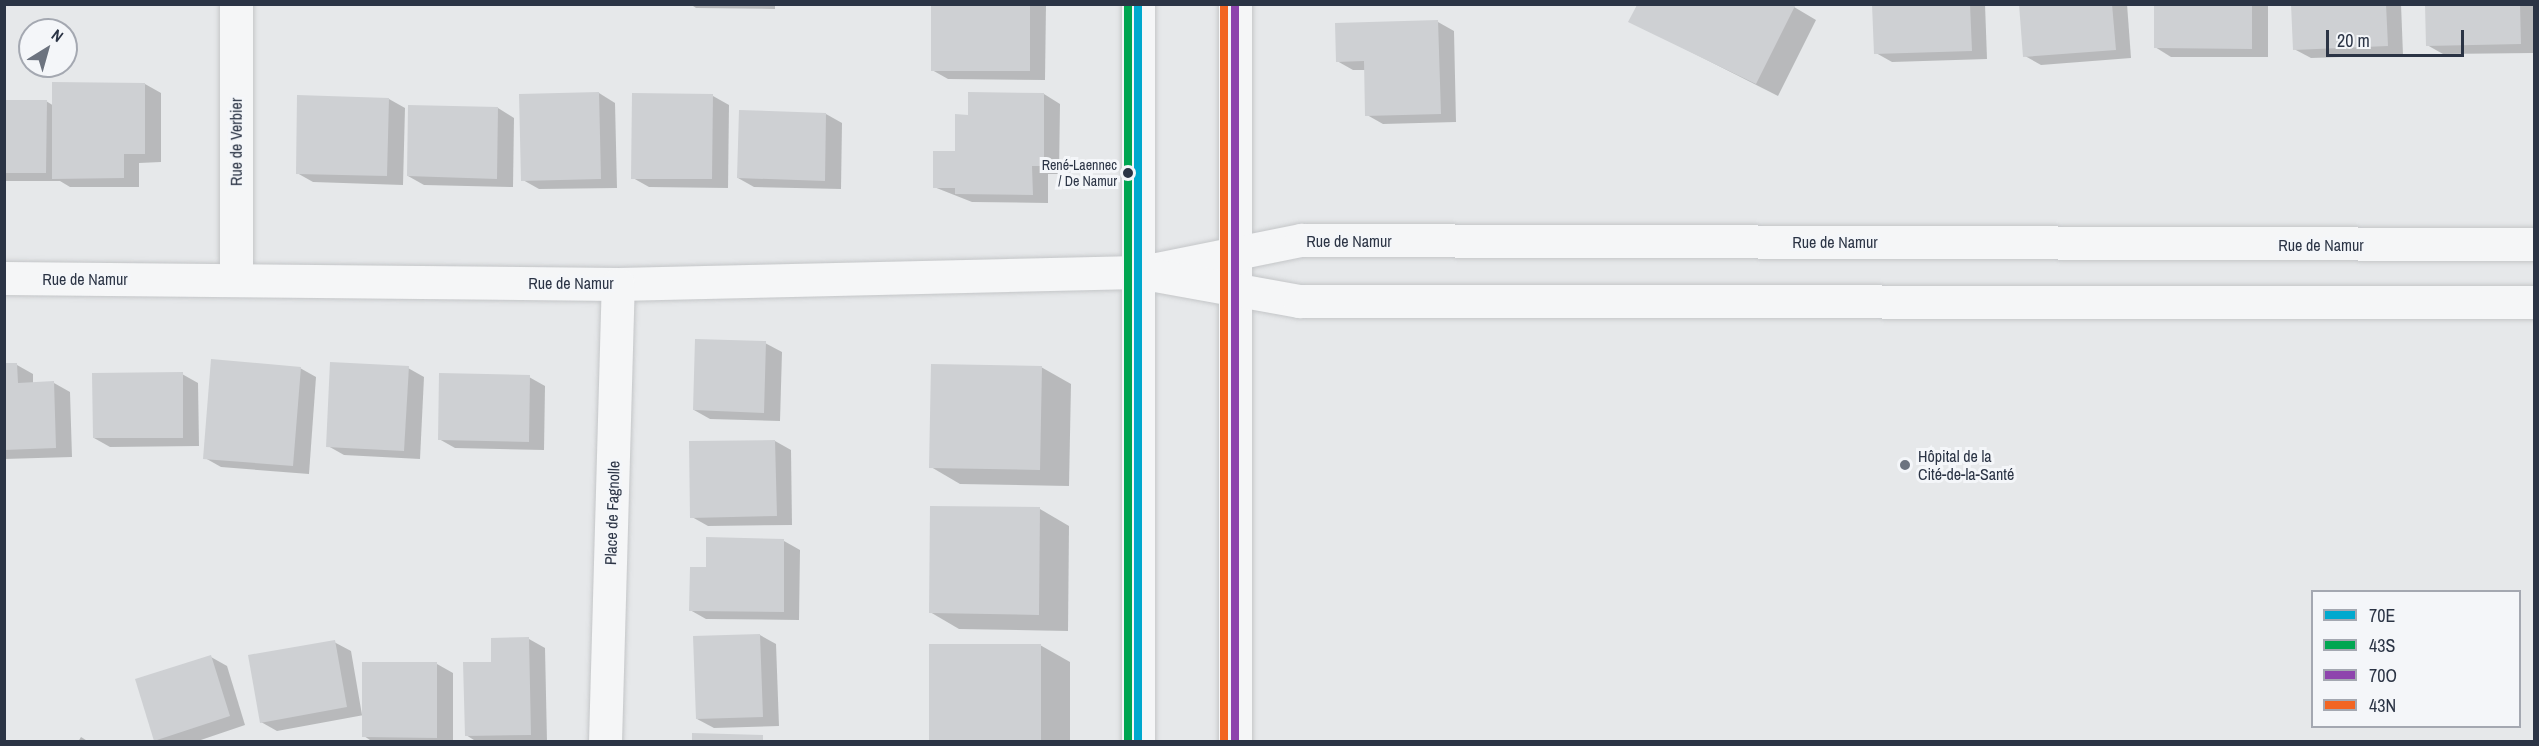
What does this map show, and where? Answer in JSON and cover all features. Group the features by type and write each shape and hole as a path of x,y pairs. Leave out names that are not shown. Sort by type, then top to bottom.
{"street":[{"name":"Rue de Verbier","path":"236,4 236,280"},
{"path":"1138,4 1138,741"},
{"path":"1235,4 1235,741"},
{"name":"Rue de Namur","path":"4,278 618,284 1138,272 1302,240 2535,244"},
{"name":"Rue de Namur","path":"1138,272 1299,302 2535,302"},
{"name":"Place de Fagnolle","path":"605,741 618,284"}],"building":[{"path":"931,4 1030,4 1030,71 931,71"},
{"path":"1872,4 1970,4 1972,51 1874,54"},
{"path":"2019,4 2112,4 2116,50 2023,57"},
{"path":"2154,4 2252,4 2252,49 2154,48"},
{"path":"2291,4 2386,4 2388,46 2293,50"},
{"path":"2425,4 2520,4 2521,44 2426,46"},
{"path":"1637,5 1795,6 1756,84 1628,22"},
{"path":"1438,20 1441,114 1365,116 1364,61 1336,62 1335,23"},
{"path":"52,82 145,83 145,154 124,154 124,178 52,179"},
{"path":"599,92 601,179 521,181 519,94"},
{"path":"968,92 1044,93 1044,166 1032,166 1033,195 955,194 955,188 933,188 933,151 955,151 955,114 968,115"},
{"path":"632,93 713,94 712,179 631,179"},
{"path":"297,95 389,98 387,176 296,174"},
{"path":"4,100 47,100 46,173 4,173"},
{"path":"408,105 498,107 497,179 407,176"},
{"path":"739,110 826,113 825,181 737,178"},
{"path":"695,339 766,341 764,413 693,410"},
{"path":"211,359 301,367 293,466 203,459"},
{"path":"330,362 409,366 404,451 326,447"},
{"path":"4,363 17,363 18,383 54,381 56,448 4,450"},
{"path":"931,364 1042,366 1040,470 929,468"},
{"path":"183,372 183,438 93,438 92,373"},
{"path":"439,373 530,375 529,442 438,440"},
{"path":"775,440 777,516 690,518 689,441"},
{"path":"930,506 1040,507 1039,615 929,613"},
{"path":"706,537 784,539 784,612 689,611 690,567 706,567"},
{"path":"760,634 763,717 696,719 693,636"},
{"path":"529,637 531,735 465,736 463,662 491,662 491,638"},
{"path":"335,640 347,707 260,723 248,655"},
{"path":"929,644 1041,644 1041,742 929,742"},
{"path":"211,655 230,716 154,741 135,679"},
{"path":"362,662 437,662 437,738 362,737"},
{"path":"692,733 763,735 763,742 692,742"}],"transit line":[{"name":"43S","path":"1128,4 1128,742"},
{"name":"70E","path":"1138,4 1138,742"},
{"name":"43N","path":"1224,4 1224,742"},
{"name":"70O","path":"1235,4 1235,742"}],"place":[{"name":"René-Laennec / De Namur","path":"1128,173"},
{"name":"Hôpital de la Cité-de-la-Santé","path":"1905,465"}]}
